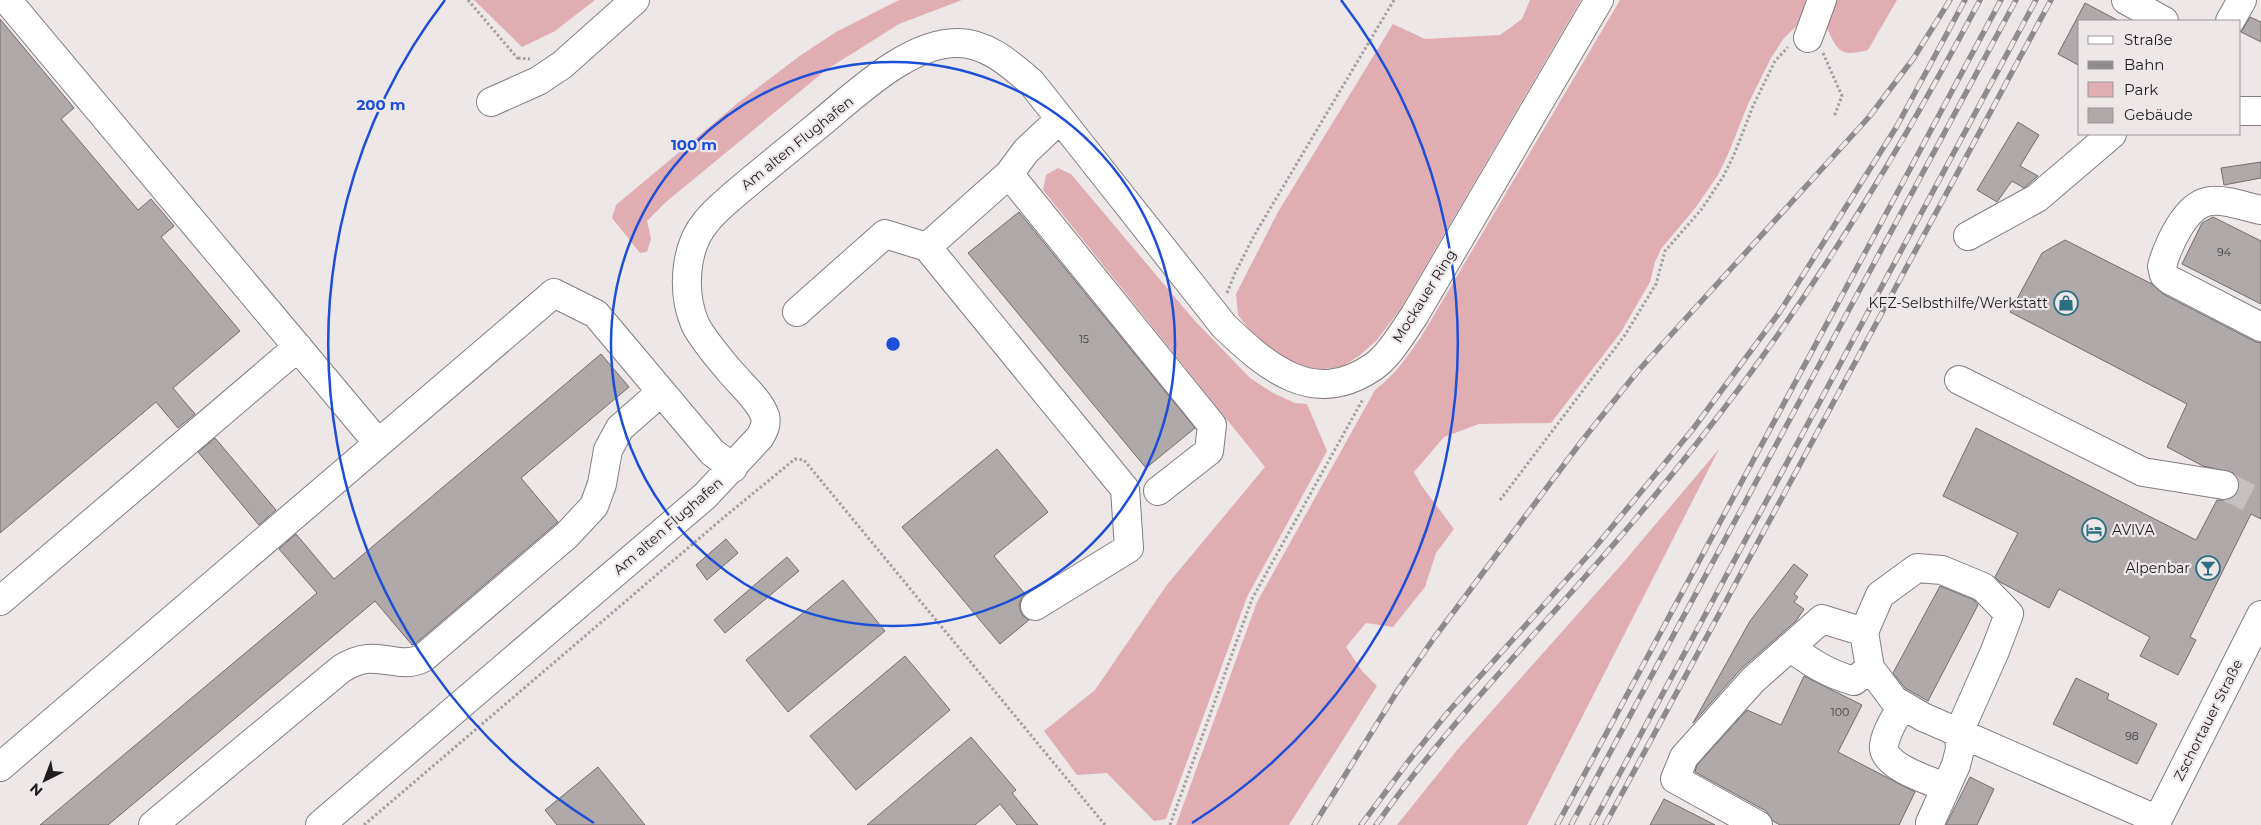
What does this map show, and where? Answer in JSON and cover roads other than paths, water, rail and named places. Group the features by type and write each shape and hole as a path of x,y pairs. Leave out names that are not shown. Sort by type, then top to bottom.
{"street":[{"path":"7,0 378,444"},
{"path":"491,102 538,81 562,65 636,0"},
{"name":"Mockauer Ring","path":"1060,119 1224,326 1255,356 1282,374 1309,383 1326,384 1346,380 1373,367 1390,350 1414,316 1599,0"},
{"path":"1808,38 1822,0"},
{"path":"2126,0 2162,20"},
{"path":"2231,20 2242,0"},
{"path":"2255,0 2261,3"},
{"name":"Am alten Flughafen","path":"320,825 705,496 760,437 765,429 765,417 696,325 688,300 687,277 691,248 705,223 728,200 879,76 907,58 935,46 959,42 981,48 1004,58 1031,82 1060,119"},
{"path":"2241,111 2261,111"},
{"path":"927,247 1009,174 1026,151 1060,119"},
{"path":"1968,236 2037,198 2111,135"},
{"path":"1009,174 1212,425 1209,452 1158,491"},
{"path":"2261,210 2216,200 2203,202 2185,217 2162,266 2164,275 2170,280 2261,327"},
{"path":"796,312 885,234 927,247 1126,489 1129,548 1035,606"},
{"path":"0,767 554,293 596,314 712,452 733,468"},
{"path":"0,601 298,347"},
{"path":"1959,380 2143,472 2224,486"},
{"path":"153,825 341,669 365,657 411,662 423,658 568,536 594,506 602,484 608,450 620,428 661,392"},
{"path":"1930,823 1956,765 1960,749 1958,732 1995,651 2009,614 1983,587 1942,570 1917,568 1880,595 1864,632 1870,668 1894,700 1958,732 2156,823"},
{"name":"Zschortauer Straße","path":"2156,823 2261,615"},
{"path":"1758,825 1675,779 1684,757 1753,680 1822,619 1864,632"},
{"path":"1790,647 1812,664 1835,675 1854,681 1870,668"},
{"path":"1902,705 1887,735 1884,746 1885,755 1895,765 1946,787"}],"tunnel":[{"path":"2224,485 2261,504"}],"railway":[{"path":"1314,825 1398,690 1434,638 1581,442 1638,371 1869,117 1913,59 1950,0"},
{"path":"1361,825 1449,711 1592,551 1693,429 1779,313 1897,126 1965,0"},
{"path":"1376,825 1428,756 1638,516 1741,386 1779,334 1851,225 1885,170 1980,0"},
{"path":"1557,825 2001,0"},
{"path":"1571,825 2016,0"},
{"path":"1592,825 2036,0"},
{"path":"1605,825 2051,0"}],"place":[{"name":"KFZ-Selbsthilfe/Werkstatt","path":"2066,303"},
{"name":"AVIVA","path":"2094,530"},
{"name":"Alpenbar","path":"2208,568"}]}
